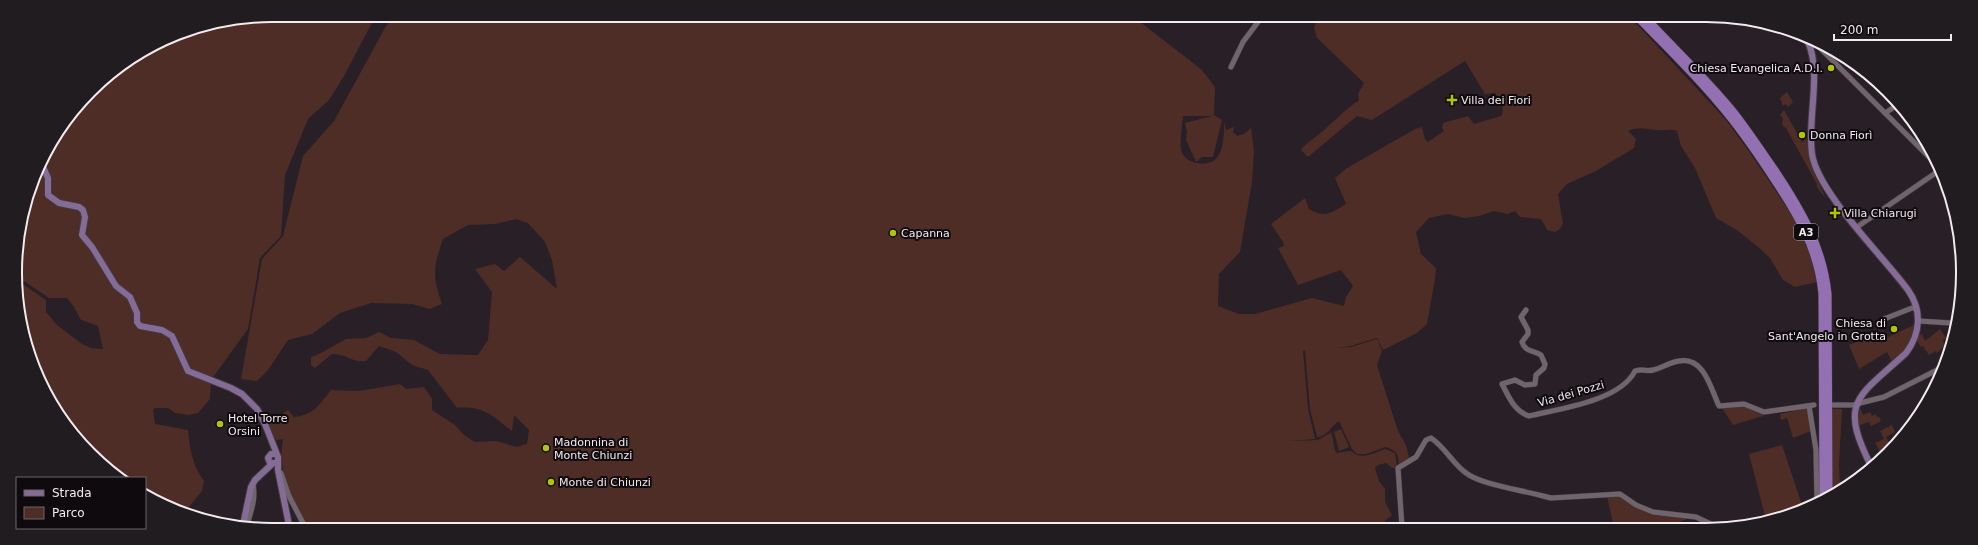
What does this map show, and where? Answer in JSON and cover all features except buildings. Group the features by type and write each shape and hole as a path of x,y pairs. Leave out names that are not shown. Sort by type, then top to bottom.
{"highway":[{"name":"A3","path":"1642,22 1719,103 1739,128 1796,213 1811,244 1819,269 1822,294 1823,493"},
{"name":"A3","path":"1650,22 1724,100 1748,131 1798,205 1817,244 1824,264 1828,294 1828,490"}],"main road":[{"path":"1816,48 1813,58 1812,156 1821,179 1857,227 1908,290 1917,308 1919,321 1915,340 1906,353 1866,390 1856,405 1854,428 1869,462"},
{"path":"44,170 48,178 48,195 59,203 79,206 83,210 85,217 82,234 92,247 116,286 130,297 137,313 137,322 144,328 168,332 175,342 188,371 231,388 254,405 265,424 271,441 273,459 278,471 289,523"},
{"path":"244,521 253,484 273,459"}],"street":[{"path":"1231,67 1243,42 1257,22"},
{"path":"1816,48 1925,153"},
{"path":"1885,113 1894,107"},
{"path":"1857,227 1935,173"},
{"path":"1884,319 1912,308 1917,308"},
{"name":"Via dei Pozzi","path":"1526,310 1521,317 1528,330 1528,334 1522,342 1524,347 1541,355 1545,364 1536,375 1535,384 1525,386 1515,380 1502,384 1516,409 1522,414 1529,416 1609,394 1631,379 1635,372 1642,368 1651,371 1670,363 1686,360 1691,361 1700,368 1719,406 1744,404 1764,412 1812,406 1816,450 1817,497"},
{"path":"1919,321 1951,323"},
{"path":"1834,405 1856,405 1884,397 1936,371"},
{"path":"1402,523 1398,468 1416,457 1426,440 1431,438 1438,442 1456,464 1476,479 1551,498 1620,494 1636,505 1653,512 1696,517 1708,523"},
{"path":"278,471 281,474 288,496 303,523"},
{"path":"248,522 254,501 255,492 253,484"}],"green space":[{"path":"272,22 372,22 344,76 329,100 308,119 285,175 281,236 260,258 248,329 211,380 210,399 198,413 189,415 175,413 168,408 155,408 153,410 155,424 188,430 194,463 204,481 202,491 189,507 189,509 146,488 146,477 128,477 107,461 84,438 64,412 48,383 35,353 24,305 23,284 46,300 46,312 57,325 82,344 91,348 103,349 98,326 81,320 67,298 49,298 22,280 24,240 35,192 48,162 64,133 84,107 107,84 133,64 162,48 192,35 224,27 240,24"},
{"path":"389,22 1140,22 1202,70 1215,87 1214,115 1222,120 1213,157 1202,157 1196,162 1186,140 1187,132 1185,123 1212,116 1183,116 1181,150 1186,159 1202,164 1213,161 1217,158 1224,136 1224,122 1226,130 1234,127 1233,132 1237,136 1244,134 1251,128 1254,152 1252,182 1240,252 1219,274 1218,306 1239,314 1255,314 1312,298 1344,306 1346,297 1353,286 1341,270 1298,285 1278,248 1284,246 1283,242 1271,224 1305,198 1309,209 1320,214 1337,210 1346,204 1335,178 1347,168 1415,129 1422,127 1425,139 1428,142 1444,131 1442,128 1443,123 1468,116 1474,124 1501,116 1503,110 1502,104 1495,93 1485,94 1465,61 1372,120 1357,116 1308,157 1301,150 1359,100 1358,94 1364,83 1317,38 1314,28 1316,22 1635,22 1726,120 1748,150 1796,221 1810,251 1817,282 1795,287 1783,280 1770,258 1738,231 1716,218 1695,168 1681,146 1677,131 1642,128 1628,131 1636,139 1634,148 1596,171 1567,184 1558,194 1563,224 1560,229 1555,232 1547,230 1541,219 1520,217 1515,211 1508,214 1494,211 1479,216 1464,218 1448,214 1429,218 1416,232 1421,254 1436,268 1427,324 1417,333 1383,350 1377,338 1351,346 1336,348 1351,347 1377,339 1382,351 1377,365 1398,431 1406,445 1409,457 1407,462 1399,467 1398,456 1395,451 1385,447 1366,454 1357,454 1352,449 1339,421 1324,435 1317,437 1310,409 1305,350 1303,351 1308,409 1315,439 1287,441 1318,440 1330,433 1332,434 1335,451 1337,453 1351,451 1355,454 1363,456 1385,449 1395,453 1397,468 1392,468 1386,463 1378,465 1375,468 1379,481 1385,489 1385,502 1392,515 1384,523 304,523 286,484 282,462 283,439 277,440 274,438 268,423 288,410 294,417 311,412 319,405 331,390 359,391 400,384 406,389 424,387 432,399 432,410 455,425 464,435 475,442 496,441 517,447 527,444 529,430 514,415 512,431 493,416 481,410 474,408 457,408 428,370 412,365 396,352 379,346 366,361 357,361 342,355 332,354 315,368 311,365 311,357 346,339 366,338 379,332 391,338 414,340 440,354 478,355 488,340 492,292 475,269 495,264 504,271 520,257 557,289 552,260 545,242 528,223 516,219 495,224 468,225 443,239 437,257 435,278 442,304 430,309 412,304 371,303 340,313 312,334 288,340 268,370 257,381 241,379 262,259 283,236 303,156 334,121"},
{"path":"1787,92 1793,102 1788,107 1786,104 1783,106 1780,98"},
{"path":"1784,110 1802,142 1807,139 1811,165 1826,199 1817,187 1817,184 1786,128 1782,125 1783,119 1780,115"},
{"path":"1914,325 1910,341 1892,362 1887,352 1859,369 1849,345 1883,331 1886,338"},
{"path":"1940,329 1946,338 1943,340 1944,346 1937,353 1936,351 1929,355 1923,346 1921,347 1917,341 1919,335 1922,334 1925,341"},
{"path":"1744,406 1763,413 1763,416 1733,425 1722,408"},
{"path":"1808,408 1811,431 1793,438 1787,418 1781,420 1780,414"},
{"path":"1860,408 1863,415 1870,412 1872,416 1875,414 1879,417 1881,421 1871,426 1869,422 1857,426"},
{"path":"1831,409 1842,409 1839,464 1840,484 1833,488"},
{"path":"1892,425 1895,432 1886,437 1889,443 1880,452 1875,443 1884,439 1880,431"},
{"path":"1341,429 1349,447 1339,451 1334,432"},
{"path":"1782,445 1802,504 1786,510 1765,515 1749,454"},
{"path":"1607,496 1619,496 1636,507 1653,515 1690,518 1676,523 1613,523"}],"place":[{"name":"Chiesa Evangelica A.D.I.","path":"1831,68"},
{"name":"Villa dei Fiori","path":"1452,100"},
{"name":"Donna Fiorì","path":"1802,135"},
{"name":"Villa Chiarugi","path":"1835,213"},
{"name":"Capanna","path":"893,233"},
{"name":"Chiesa di Sant'Angelo in Grotta","path":"1894,329"},
{"name":"Hotel Torre Orsini","path":"220,424"},
{"name":"Madonnina di Monte Chiunzi","path":"546,448"},
{"name":"Monte di Chiunzi","path":"551,482"}]}
